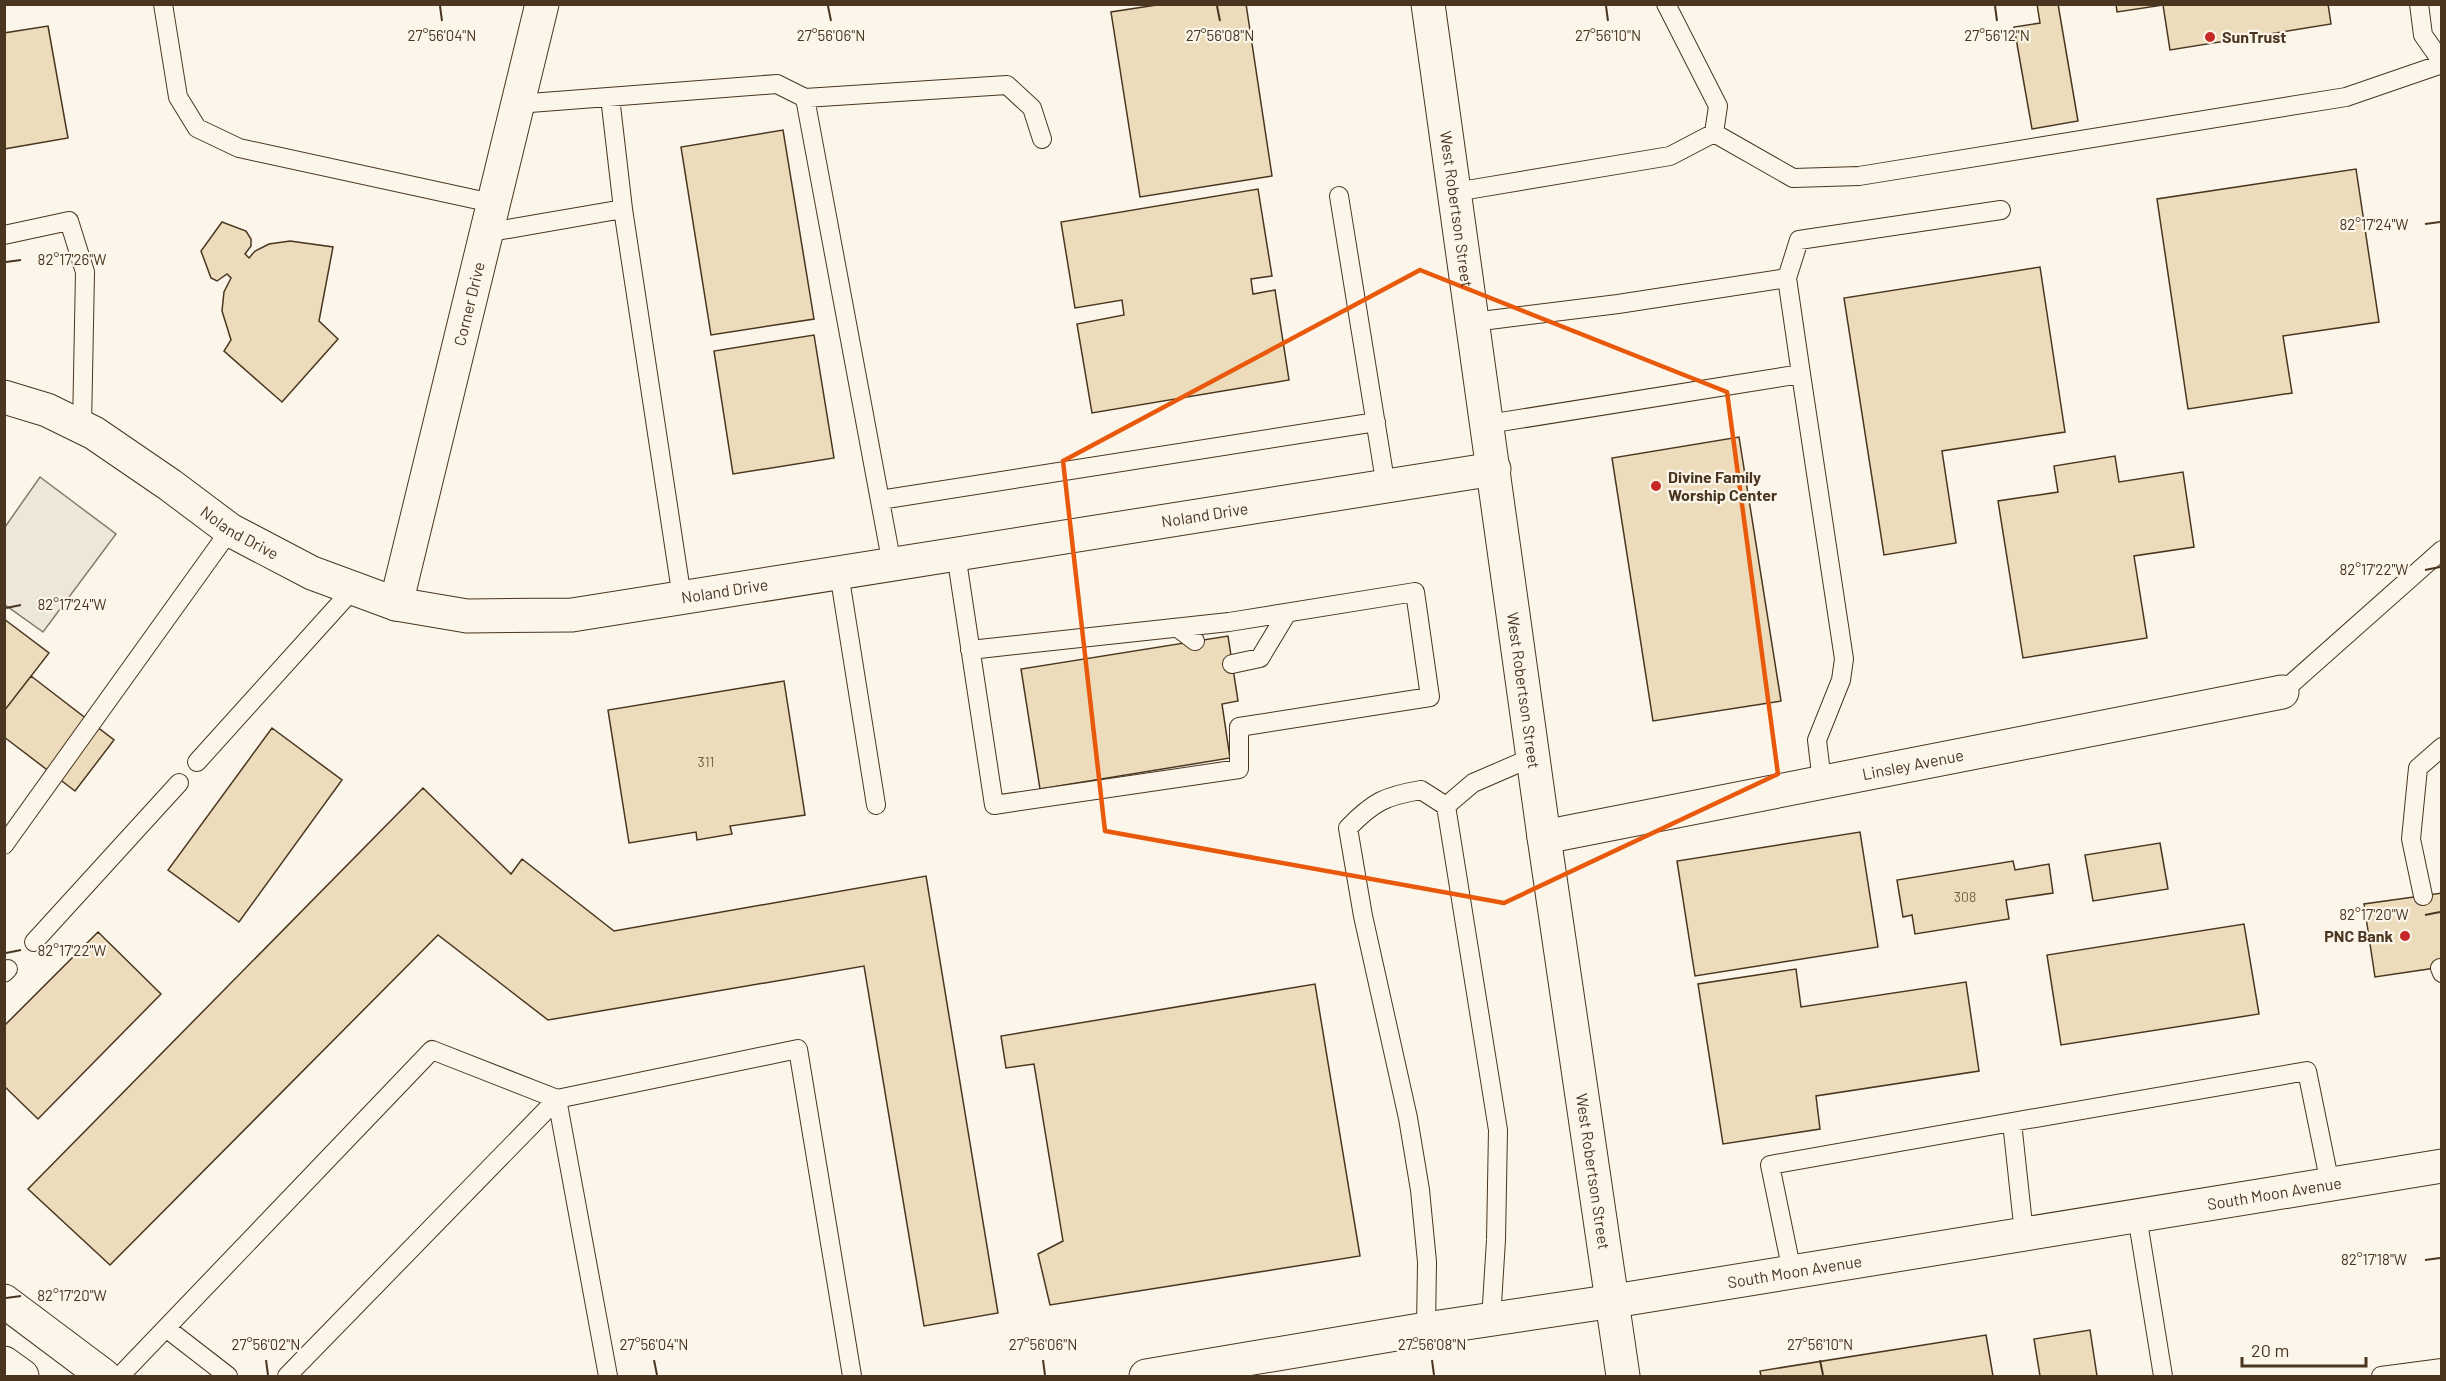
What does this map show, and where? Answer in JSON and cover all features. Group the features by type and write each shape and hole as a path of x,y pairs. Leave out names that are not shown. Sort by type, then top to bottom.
{"street":[{"name":"Corner Drive","path":"396,604 542,4"},
{"name":"West Robertson Street","path":"1428,4 1544,837 1614,1301 1623,1377"},
{"name":"Noland Drive","path":"4,397 47,410 82,427 170,485 230,530 312,573 396,604 467,616 572,615 1494,469"},
{"name":"Linsley Avenue","path":"1544,837 2282,692"},
{"name":"South Moon Avenue","path":"1146,1377 1250,1367 1426,1329 1614,1301 2442,1166"},
{"path":"4,1301 104,1377"},
{"path":"4,1363 22,1377"}],"lane":[{"path":"163,4 178,97 197,128 239,148 489,218 623,208"},
{"path":"1666,4 1718,106 1714,133"},
{"path":"1714,133 1792,178 1859,176 2346,97 2442,63 2423,35 2419,4"},
{"path":"517,104 777,84 805,98 1007,85 1032,108 1042,139"},
{"path":"610,97 623,208 682,598"},
{"path":"805,98 892,565"},
{"path":"1455,192 1670,156 1714,133"},
{"path":"1339,196 1386,487"},
{"path":"1822,782 1816,740 1840,680 1844,659 1787,278 1799,240 2001,210"},
{"path":"4,235 69,221 85,272 82,427"},
{"path":"1473,322 1618,304 1787,278"},
{"path":"1488,424 1801,374"},
{"path":"880,500 1376,422"},
{"path":"4,845 230,530"},
{"path":"2282,692 2442,550"},
{"path":"956,554 970,650 994,805 1239,769 1239,727 1431,697 1415,592 1178,628 970,650"},
{"path":"839,573 876,805"},
{"path":"197,762 354,588"},
{"path":"1232,664 1260,657 1287,613"},
{"path":"1178,628 1195,641"},
{"path":"2423,896 2411,839 2418,768 2442,747"},
{"path":"1446,806 1473,783 1533,757"},
{"path":"34,942 179,783"},
{"path":"1426,1329 1427,1262 1420,1190 1408,1118 1363,916 1348,828 1367,808 1392,795 1421,790 1446,806 1498,1130 1496,1240 1491,1320"},
{"path":"120,1377 432,1050 557,1099 798,1049 852,1377"},
{"path":"1792,1272 1770,1165 2307,1071 2330,1185"},
{"path":"287,1377 557,1099"},
{"path":"557,1099 608,1377"},
{"path":"2012,1122 2024,1234"},
{"path":"2137,1216 2163,1377"},
{"path":"166,1328 228,1377"},
{"path":"2381,1377 2442,1368"}],"highlighted area":[{"path":"1420,270 1727,392 1778,774 1504,903 1105,831 1063,461"}],"shaded area":[{"path":"40,477 116,534 43,632 4,604 5,527"}],"building":[{"path":"1163,4 1246,4 1272,176 1140,197 1111,12"},
{"path":"2037,4 2058,4 2078,121 2032,129 2014,27 2040,23"},
{"name":"SunTrust","path":"2116,4 2328,4 2331,24 2170,50 2163,5 2117,12"},
{"path":"48,26 68,138 4,149 4,33"},
{"path":"783,130 814,319 711,335 681,147"},
{"path":"2356,169 2379,322 2283,336 2292,393 2188,409 2157,199"},
{"path":"1258,189 1272,276 1251,279 1253,294 1275,290 1289,380 1092,413 1077,324 1124,315 1122,300 1075,308 1061,222"},
{"path":"222,222 246,231 251,239 251,246 245,254 249,258 255,251 269,244 290,241 333,247 319,321 338,339 282,402 224,351 231,340 222,311 224,292 231,278 227,274 217,281 211,278 201,251"},
{"path":"2040,267 2065,432 1942,451 1956,543 1884,555 1844,298"},
{"path":"814,335 834,458 733,474 714,351"},
{"path":"1739,437 1781,701 1653,721 1612,458"},
{"path":"2115,456 2119,482 2183,472 2194,547 2134,556 2147,638 2023,658 1998,501 2058,492 2054,466"},
{"path":"4,619 49,653 4,711"},
{"path":"1228,636 1238,701 1222,704 1230,758 1040,789 1021,669"},
{"path":"31,676 114,740 75,791 4,737 4,711"},
{"path":"784,681 805,815 730,826 732,834 697,840 696,832 629,843 608,710"},
{"path":"272,728 342,780 239,922 168,870"},
{"path":"423,788 511,874 522,859 614,931 926,876 998,1313 924,1326 864,966 548,1020 438,935 110,1265 28,1189"},
{"path":"1860,832 1878,947 1695,976 1677,861"},
{"path":"2160,843 2168,889 2093,901 2085,855"},
{"path":"2013,861 2015,870 2049,864 2053,893 2006,900 2009,919 1915,934 1912,915 1903,917 1897,880"},
{"name":"PNC Bank","path":"2442,893 2442,967 2375,977 2364,904"},
{"path":"2244,924 2259,1014 2061,1045 2047,955"},
{"path":"98,932 161,994 38,1119 4,1086 4,1026"},
{"path":"1796,969 1801,1007 1966,982 1979,1071 1816,1096 1820,1129 1723,1144 1698,984"},
{"path":"1315,984 1360,1256 1050,1305 1038,1254 1063,1241 1034,1064 1006,1068 1001,1036"},
{"path":"2090,1330 2097,1376 2040,1376 2034,1339"},
{"path":"1986,1335 1993,1376 1761,1376 1760,1371"}],"place":[{"name":"SunTrust","path":"2210,37"},
{"name":"Divine Family Worship Center","path":"1656,486"},
{"name":"PNC Bank","path":"2405,936"}]}
